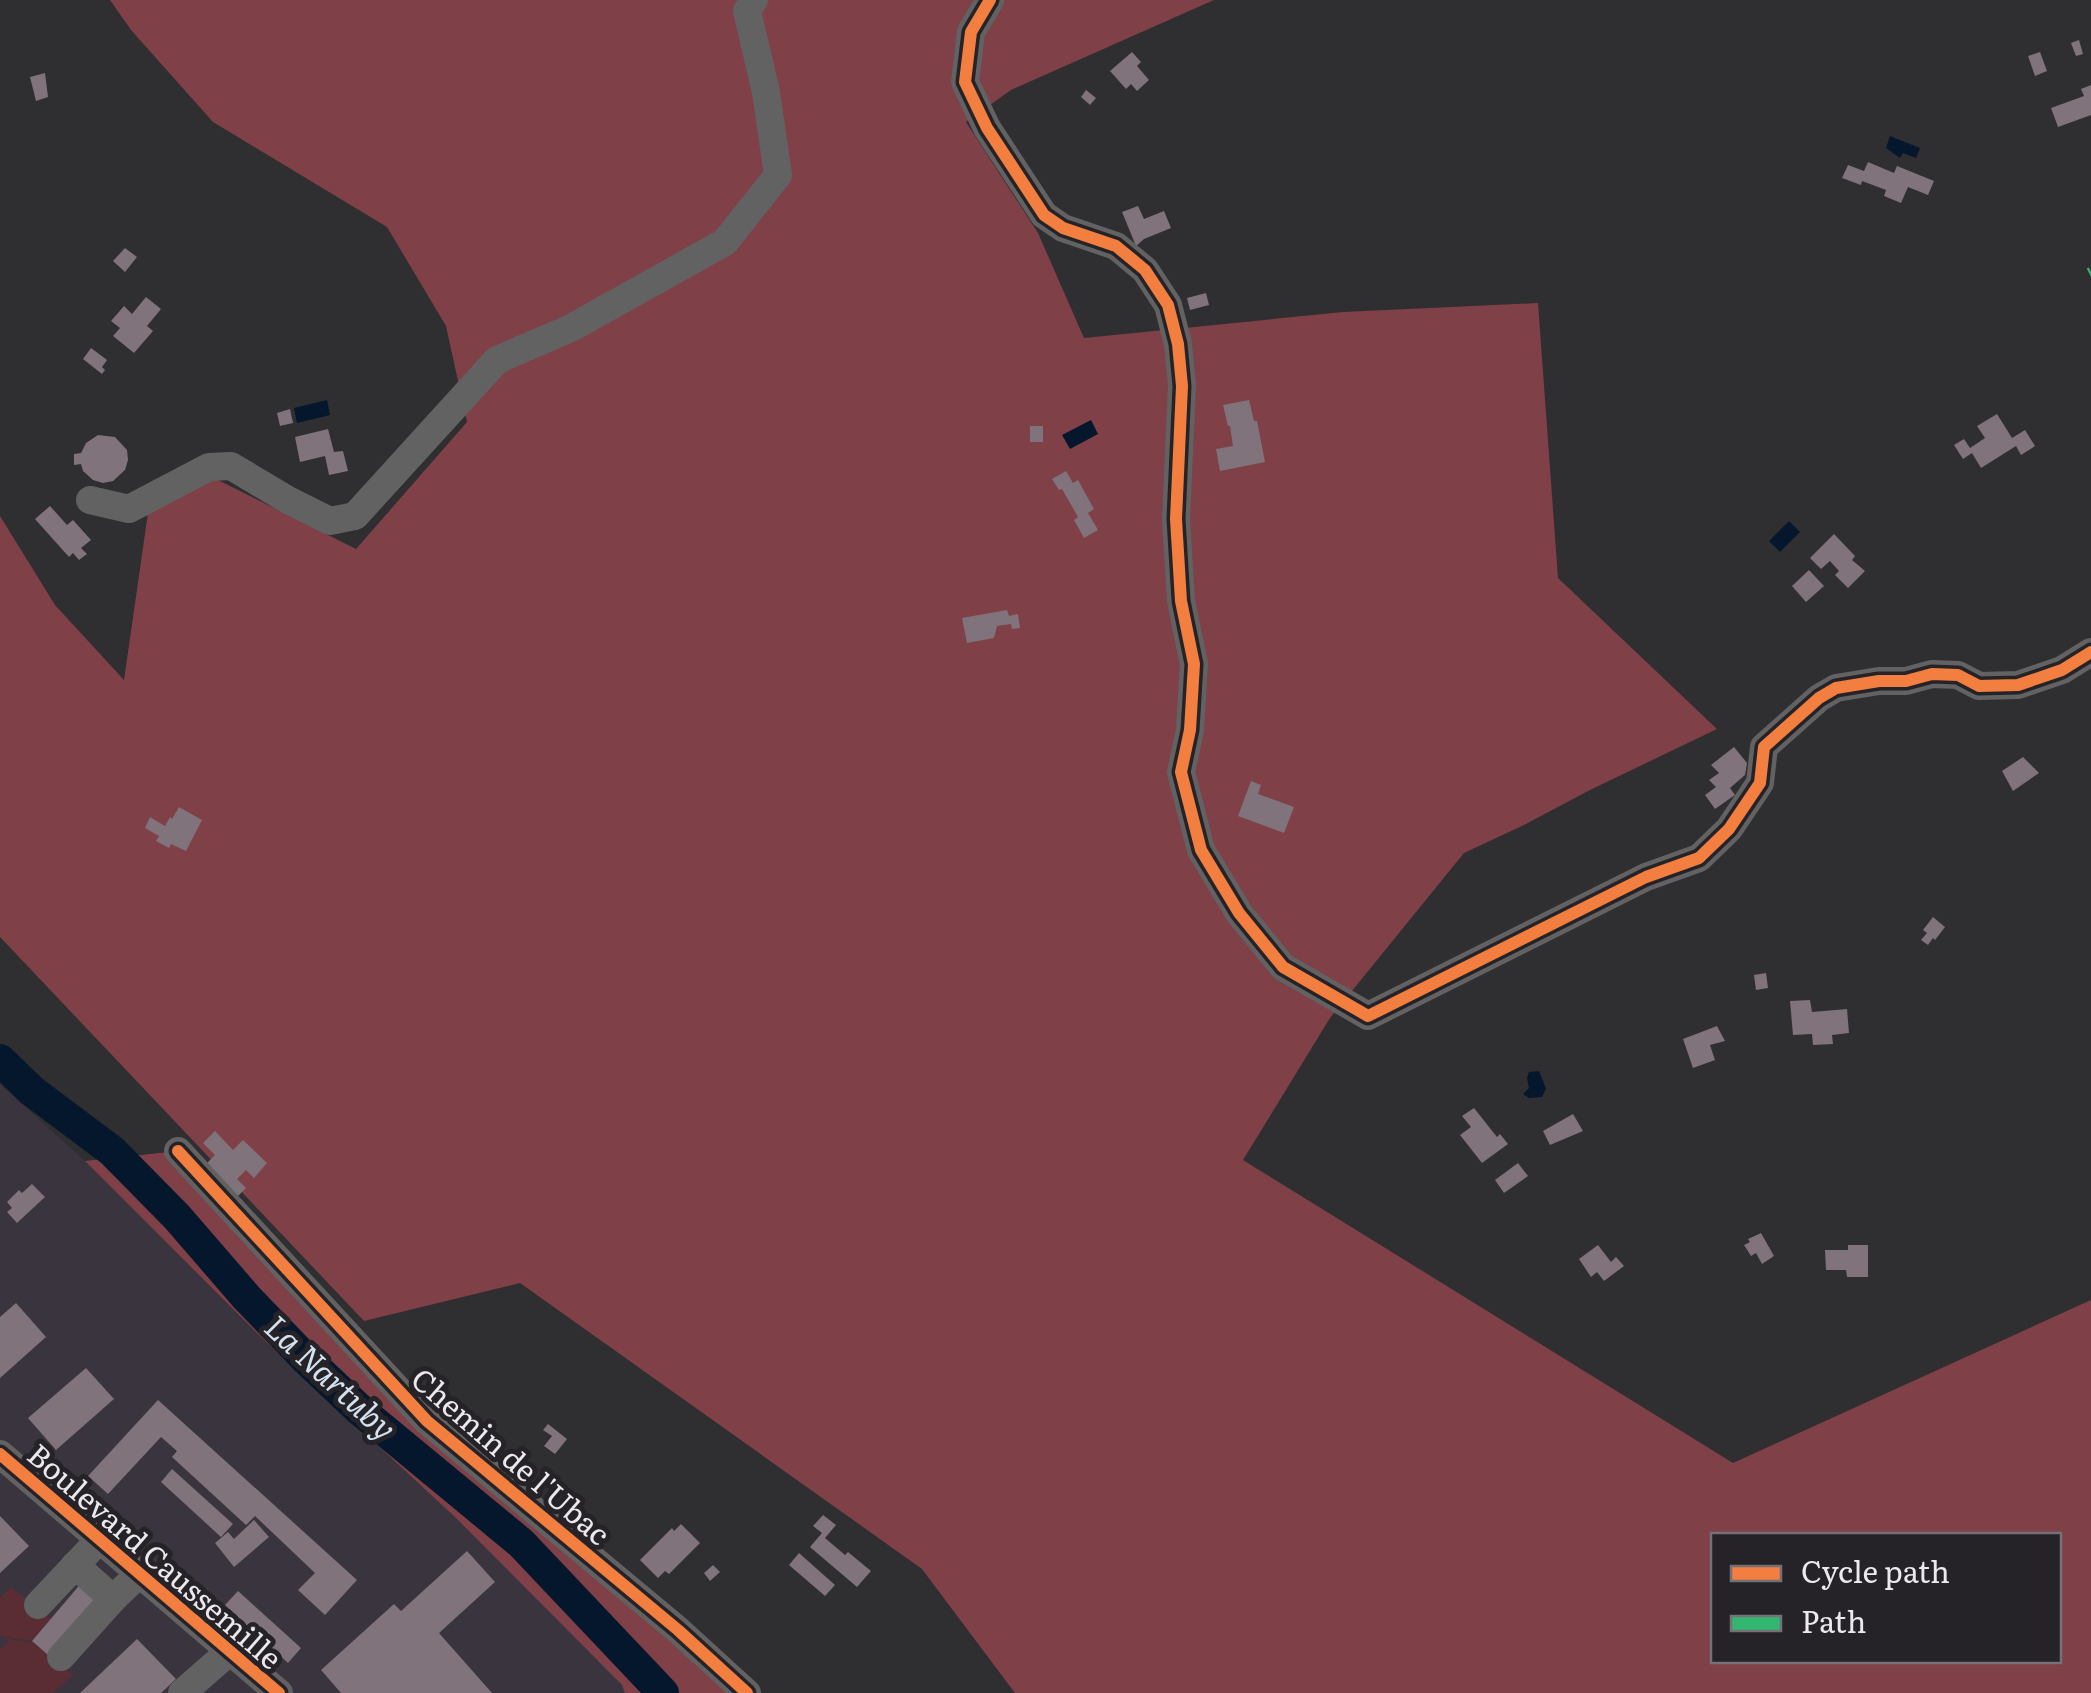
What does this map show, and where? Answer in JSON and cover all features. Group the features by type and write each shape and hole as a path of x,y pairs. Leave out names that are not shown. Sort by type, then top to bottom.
{"street":[{"path":"90,500 129,509 208,467 230,466 330,520 355,516 497,360 571,328 725,242 778,175 766,92 747,11 754,0"},
{"path":"990,0 971,32 966,82 987,128 1044,215 1062,228 1116,246 1145,270 1168,306 1178,344 1182,386 1176,518 1181,601 1194,664 1190,730 1181,772 1201,850 1238,913 1283,967 1368,1016 1630,885 1699,858 1729,828 1760,783 1764,747 1819,698 1836,688 1906,681 1932,674 1958,676 1979,686 2018,686 2062,670 2091,652"},
{"name":"Chemin de l'Ubac","path":"178,1151 427,1421 748,1693"},
{"name":"Boulevard Caussemille","path":"0,1454 279,1693"},
{"path":"38,1605 100,1539"},
{"path":"75,1565 113,1599"},
{"path":"61,1657 140,1573"},
{"path":"182,1693 230,1651"}],"shaded area":[{"path":"110,0 1214,0 1011,90 966,122 1038,233 1084,338 1343,312 1538,303 1558,578 1717,729 1464,853 1330,1018 1243,1160 1733,1463 2091,1300 2091,1693 1015,1693 922,1569 520,1283 364,1321 0,937 0,516 55,605 124,680 149,506 190,466 356,549 467,422 446,326 387,227 213,122 131,30"},
{"path":"0,1084 85,1161 262,1338 471,1521 629,1693 0,1693"},
{"name":"La Nartuby","path":"178,1151 422,1416 733,1693 625,1693 622,1685 456,1518 262,1338 85,1161"},
{"path":"11,1587 51,1619 32,1641 0,1636 0,1598"},
{"path":"4,1638 34,1643 73,1675 53,1693 0,1693 0,1650 8,1642"}],"water":[{"path":"1890,136 1920,148 1916,158 1903,153 1900,158 1886,148"},
{"path":"327,400 330,415 297,423 294,408"},
{"path":"1091,420 1098,434 1070,449 1062,435"},
{"path":"1789,521 1800,532 1780,552 1769,541"},
{"path":"1539,1071 1546,1089 1542,1097 1529,1098 1523,1094 1529,1088 1529,1072"}],"building":[{"path":"2079,40 2083,54 2076,56 2071,43"},
{"path":"1132,52 1149,80 1137,91 1131,84 1126,89 1110,71"},
{"path":"2040,52 2047,71 2035,76 2028,56"},
{"path":"45,73 48,97 36,101 30,77"},
{"path":"2091,85 2091,115 2058,127 2051,108 2084,96 2081,89"},
{"path":"1086,90 1096,98 1090,105 1081,97"},
{"path":"1868,162 1894,173 1897,166 1934,181 1928,195 1908,187 1901,203 1884,196 1886,190 1842,178 1848,165 1864,171"},
{"path":"1138,206 1144,219 1164,211 1171,228 1136,246 1122,212"},
{"path":"125,248 137,257 125,272 113,261"},
{"path":"1206,293 1209,305 1190,310 1187,298"},
{"path":"146,297 161,309 147,326 153,331 134,353 113,336 120,328 111,321 124,306 132,314"},
{"path":"91,348 107,360 102,374 83,359"},
{"path":"1249,400 1265,462 1220,471 1216,449 1233,446 1223,405"},
{"path":"290,409 293,423 280,426 277,413"},
{"path":"1997,414 2012,438 2025,430 2035,446 2021,455 2016,446 1981,468 1972,453 1963,459 1954,445 1964,439 1970,448 1985,438 1977,426"},
{"path":"1030,426 1043,426 1043,442 1030,442"},
{"path":"328,429 334,452 343,451 348,471 329,475 325,456 300,462 295,437"},
{"path":"98,435 115,437 127,450 125,470 113,481 93,480 81,464 74,465 74,454 81,453 86,443"},
{"path":"1066,471 1073,483 1078,480 1094,509 1088,513 1098,530 1084,538 1074,520 1078,517 1052,479"},
{"path":"50,506 67,525 73,520 91,540 81,548 87,554 79,560 73,553 69,557 35,519"},
{"path":"1834,534 1865,571 1848,588 1835,575 1839,571 1830,561 1821,569 1810,558"},
{"path":"1809,570 1824,586 1806,602 1792,586"},
{"path":"1007,610 1009,616 1018,614 1020,628 1012,629 1011,624 997,626 994,638 967,643 962,618"},
{"path":"1734,747 1747,763 1745,775 1730,788 1735,795 1715,809 1705,795 1716,787 1709,780 1719,773 1711,765"},
{"path":"2023,757 2039,773 2013,791 2002,771"},
{"path":"1251,781 1261,785 1258,794 1294,807 1284,833 1238,816"},
{"path":"179,807 202,820 186,851 156,841 159,836 145,828 150,817 165,826"},
{"path":"1933,917 1945,927 1928,945 1921,940"},
{"path":"1766,973 1768,988 1756,990 1754,975"},
{"path":"1810,1000 1812,1012 1847,1009 1849,1033 1832,1035 1833,1044 1813,1045 1812,1034 1793,1035 1790,1001"},
{"path":"1717,1026 1725,1041 1710,1045 1715,1060 1693,1068 1683,1039"},
{"path":"1474,1108 1497,1137 1500,1134 1508,1144 1482,1163 1460,1135 1471,1127 1462,1116"},
{"path":"1573,1114 1583,1131 1550,1145 1543,1131"},
{"path":"215,1131 233,1150 243,1140 267,1163 254,1178 246,1170 237,1179 246,1188 238,1196 206,1164 215,1155 203,1143"},
{"path":"1518,1163 1528,1176 1504,1193 1495,1180"},
{"path":"32,1184 45,1197 17,1223 7,1212 12,1208 7,1202"},
{"path":"1761,1233 1774,1256 1762,1264 1756,1253 1751,1256 1744,1245"},
{"path":"1598,1245 1611,1262 1616,1257 1624,1266 1604,1281 1597,1272 1591,1277 1579,1259"},
{"path":"1848,1245 1868,1245 1868,1277 1847,1277 1846,1270 1826,1270 1825,1250 1848,1250"},
{"path":"16,1303 46,1337 0,1378 0,1317"},
{"path":"86,1368 114,1399 56,1450 28,1418"},
{"path":"158,1400 357,1580 325,1615 298,1590 315,1573 255,1516 246,1525 172,1457 177,1451 161,1437 108,1494 88,1476"},
{"path":"548,1424 567,1439 555,1454 544,1446 552,1436 543,1430"},
{"path":"172,1469 233,1524 221,1537 161,1482"},
{"path":"75,1480 93,1499 87,1506 67,1488"},
{"path":"823,1515 836,1525 825,1538 871,1571 857,1587 810,1547 822,1533 813,1526"},
{"path":"0,1516 29,1546 0,1573"},
{"path":"254,1520 269,1537 234,1567 215,1543 228,1532 234,1539"},
{"path":"681,1524 700,1543 669,1574 665,1571 658,1578 640,1560"},
{"path":"467,1551 495,1582 439,1633 492,1693 341,1693 321,1670 394,1604 401,1611"},
{"path":"799,1553 835,1585 825,1596 789,1565"},
{"path":"713,1565 720,1572 710,1581 704,1573"},
{"path":"83,1581 100,1596 48,1655 32,1641"},
{"path":"238,1591 301,1648 288,1663 225,1605"},
{"path":"137,1639 176,1679 161,1693 80,1693"}],"waterway":[{"name":"La Nartuby","path":"0,1060 32,1091 112,1151 305,1358 360,1410 521,1543 663,1693"}],"cycle path":[{"path":"990,0 971,32 965,82 987,128 1044,215 1063,228 1116,246 1145,270 1168,305 1178,344 1182,386 1176,519 1181,601 1194,664 1190,730 1181,772 1201,850 1239,913 1283,967 1368,1016 1646,877 1699,858 1729,829 1760,783 1764,747 1819,698 1836,688 1906,681 1932,674 1958,675 1979,686 2018,685 2062,670 2091,652"},
{"path":"178,1151 427,1421 678,1630 747,1693"},
{"path":"0,1454 279,1693"}]}
